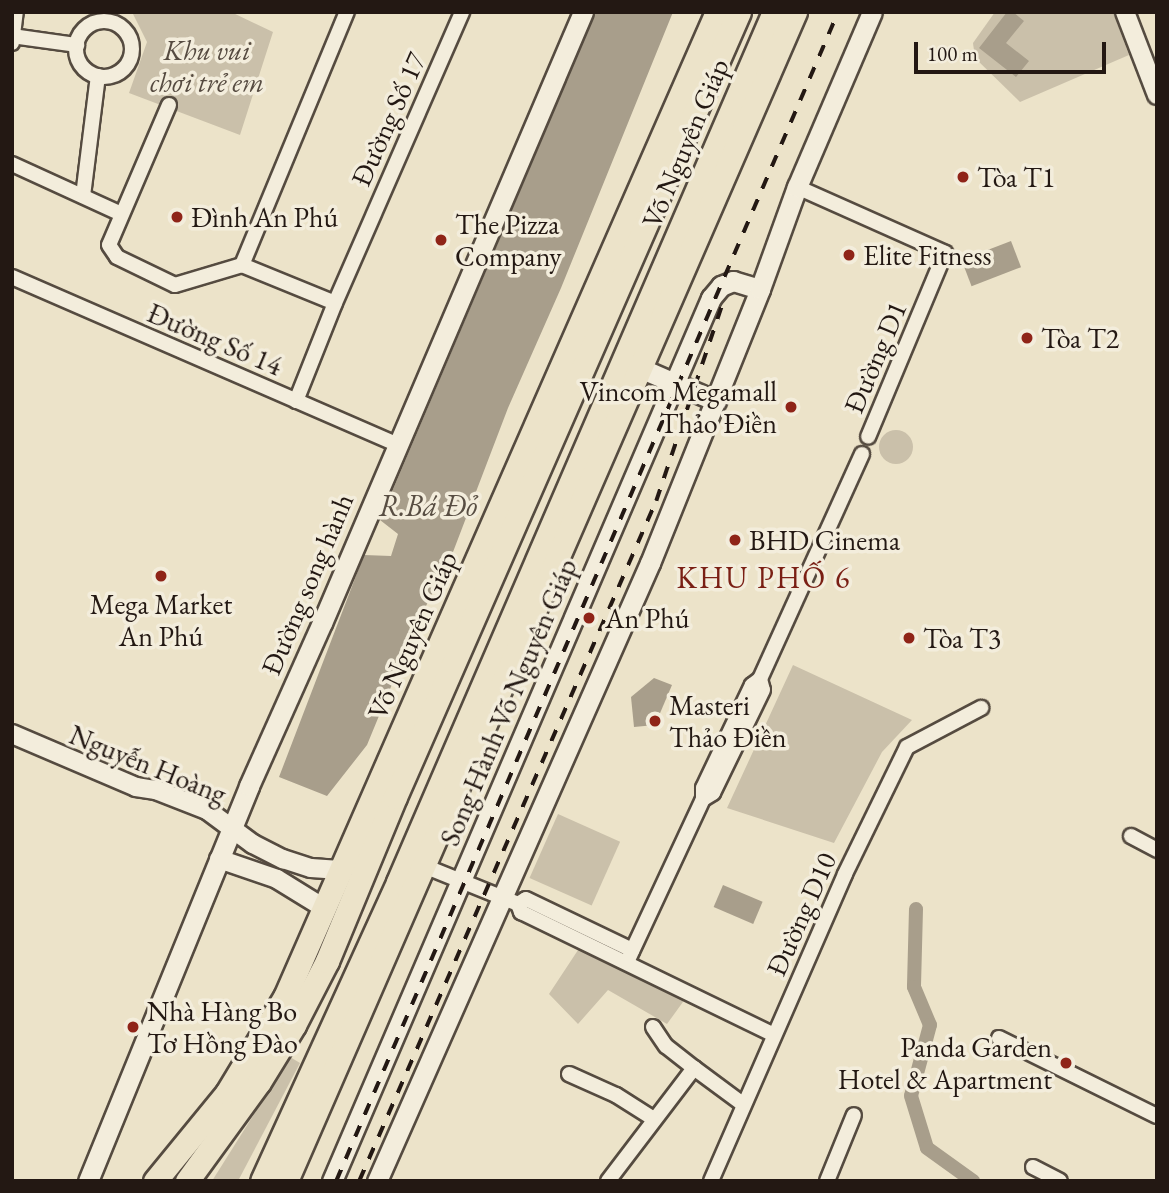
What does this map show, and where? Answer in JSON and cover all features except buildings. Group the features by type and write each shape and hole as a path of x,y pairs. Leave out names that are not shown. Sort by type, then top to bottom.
{"highway":[{"name":"Võ Nguyên Giáp","path":"155,1181 204,1123 248,1059 285,997 717,12"},
{"name":"Võ Nguyên Giáp","path":"187,1181 258,1082 294,1024 327,961 395,797 739,12"},
{"name":"Võ Nguyên Giáp","path":"262,1181 398,883 774,12"},
{"name":"Võ Nguyên Giáp","path":"286,1181 795,12"}],"main road":[{"name":"Đường song hành","path":"88,1181 232,828 583,12"},
{"path":"377,1181 510,901 716,401 761,289 797,187 872,12"},
{"name":"Song Hành Võ Nguyên Giáp","path":"332,1181 714,292 733,281 761,289"},
{"path":"640,368 716,401"}],"street":[{"path":"12,45 16,12"},
{"path":"242,265 347,12"},
{"name":"Đường Số 17","path":"296,401 335,303 462,12"},
{"path":"1125,12 1157,95"},
{"path":"115,17 127,33 132,46 129,63 119,73 98,76 82,66 77,45 86,28 115,17"},
{"path":"13,36 77,45"},
{"path":"83,197 98,76"},
{"path":"169,105 109,245 117,257 175,285 242,265 335,303"},
{"path":"12,164 121,214"},
{"name":"Đường D1","path":"797,187 945,253 868,437"},
{"name":"Đường Số 14","path":"12,277 398,445"},
{"name":"Đường D1","path":"629,956 703,799 713,793 758,701 763,690 760,679 862,454"},
{"name":"Đường D10","path":"711,1181 845,874 907,747 981,708"},
{"name":"Nguyễn Hoàng","path":"12,734 136,787 156,790 207,810 261,848 283,859 311,868 340,870"},
{"path":"1131,836 1157,850"},
{"path":"219,859 277,879 324,908"},
{"path":"424,866 510,901 526,899 555,921 629,956 774,1035"},
{"path":"653,1027 666,1046 744,1105"},
{"path":"999,1038 1157,1116"},
{"path":"608,1181 694,1068"},
{"path":"569,1074 616,1095 654,1119"},
{"path":"827,1181 854,1115"},
{"path":"1032,1167 1060,1181"}],"green space":[{"name":"Khu vui chơi trẻ em","path":"132,12 231,12 273,32 240,135 129,93 147,42"},
{"path":"995,12 1113,12 1129,55 1020,102 975,58 973,43"},
{"path":"896,430 908,435 913,447 908,459 896,464 884,459 879,447 884,435"},
{"path":"793,665 912,720 882,752 834,843 727,808"},
{"path":"558,814 620,842 592,906 530,878"},
{"path":"582,944 688,995 667,1024 608,990 578,1024 549,994"},
{"path":"290,1057 300,1063 238,1181 212,1181"}],"water":[{"name":"R.Bá Đỏ","path":"596,12 673,12 561,288 508,408 453,552 416,626 367,745 327,796 279,777 364,555 391,556 398,534 380,520"},
{"path":"1007,12 1013,12 1024,21 1006,43 1029,61 1016,77 979,48"},
{"path":"1011,241 1021,267 972,286 962,260"},
{"path":"654,678 672,685 655,725 634,727 631,697"},
{"path":"723,885 763,902 753,924 714,907"}],"waterway":[{"path":"916,909 914,987 930,1025 911,1096 927,1148 973,1181"}],"railway":[{"path":"336,1181 838,12"},
{"path":"359,1181 656,501 721,308"}],"place":[{"name":"Tòa T1","path":"963,177"},
{"name":"Đình An Phú","path":"177,217"},
{"name":"The Pizza Company","path":"441,240"},
{"name":"Elite Fitness","path":"849,255"},
{"name":"Tòa T2","path":"1027,338"},
{"name":"Vincom Megamall Thảo Điền","path":"791,407"},
{"name":"BHD Cinema","path":"735,540"},
{"name":"Mega Market An Phú","path":"161,576"},
{"name":"An Phú","path":"589,618"},
{"name":"Tòa T3","path":"909,638"},
{"name":"Masteri Thảo Điền","path":"655,721"},
{"name":"Nhà Hàng Bo Tơ Hồng Đào","path":"133,1027"},
{"name":"Panda Garden Hotel & Apartment","path":"1066,1063"}],"district":[{"name":"KHU PHỐ 6","path":"764,578"}]}
